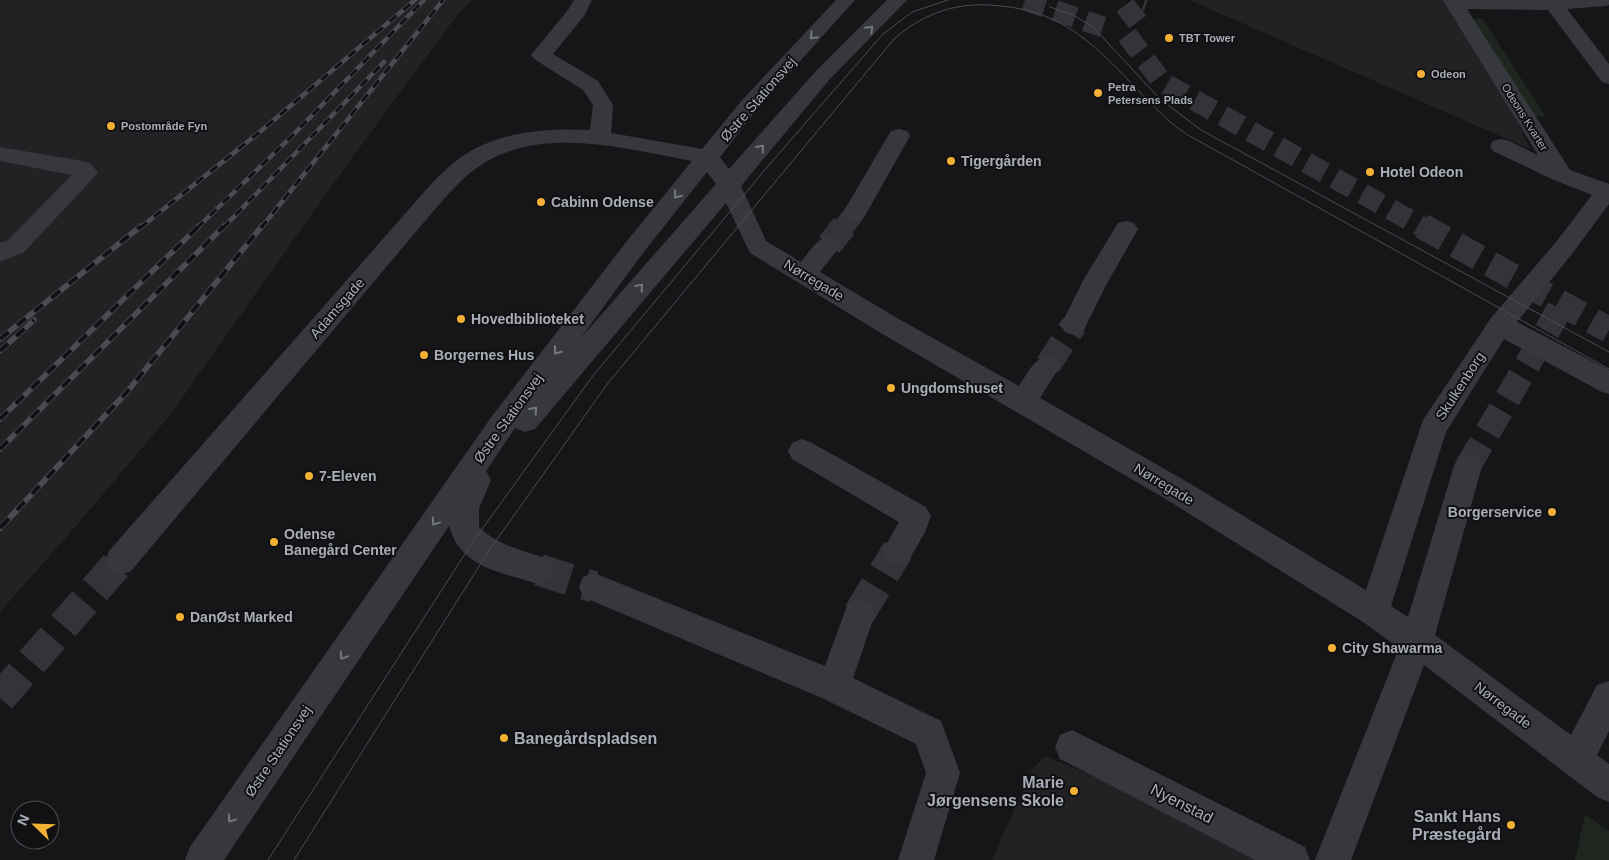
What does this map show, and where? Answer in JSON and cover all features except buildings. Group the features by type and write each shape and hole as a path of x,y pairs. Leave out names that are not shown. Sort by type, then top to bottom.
{"street":[{"path":"583,0 577,12 541,55 591,86 603,105 600,139"},
{"name":"Østre Stationsvej","path":"203,860 502,424 635,247 750,104 846,0"},
{"path":"823,75 832,44 877,0"},
{"name":"Østre Stationsvej","path":"472,490 521,426 823,75 898,0"},
{"name":"Odeons Kvarter","path":"1453,2 1606,0"},
{"name":"Odeons Kvarter","path":"1453,2 1562,175"},
{"path":"1549,2 1609,78"},
{"path":"854,214 900,136"},
{"name":"Adamsgade","path":"120,561 411,222 453,176 476,158 505,144 537,138 570,137 600,139 708,157"},
{"name":"Odeons Kvarter","path":"1501,146 1562,175"},
{"path":"0,154 83,169 87,173 16,246 0,253"},
{"path":"708,157 729,185"},
{"path":"1562,175 1607,192"},
{"name":"Nørregade","path":"729,185 758,247 1174,489 1374,612 1609,785"},
{"name":"Skulkenborg","path":"1374,612 1433,428 1500,325 1564,248 1607,192"},
{"path":"1074,325 1093,286 1126,229"},
{"path":"804,275 829,245"},
{"path":"1500,325 1609,383"},
{"path":"1023,401 1048,365"},
{"path":"502,424 463,512 463,529 472,543 488,552 539,570"},
{"path":"802,451 916,516 915,523 898,550"},
{"path":"1333,860 1417,642 1468,466"},
{"path":"594,587 834,686 929,733 943,773 916,860"},
{"path":"834,686 859,614"},
{"path":"1576,760 1609,697"},
{"name":"Nyenstad","path":"1072,747 1292,860"}],"shaded area":[{"path":"0,0 471,0 452,22 338,177 170,415 0,612"},
{"name":"Odeon","path":"1189,0 1461,0 1530,149"},
{"path":"1469,19 1483,19 1546,117 1530,116"},
{"name":"Marie Jørgensens Skole","path":"1046,756 1176,812 1264,860 992,860 1032,769"},
{"path":"1585,814 1609,831 1609,860 1575,860"}],"tunnel":[{"path":"1025,0 1103,27"},
{"path":"1123,20 1148,1 1145,0"},
{"path":"1127,35 1162,82 1424,228"},
{"path":"843,228 854,214"},
{"path":"829,245 844,226"},
{"path":"1422,226 1609,330"},
{"path":"1468,466 1562,305"},
{"path":"1048,365 1074,325"},
{"path":"859,614 898,550"},
{"path":"0,698 120,561"},
{"path":"539,570 594,587"}],"tram line":[{"path":"268,860 472,543 592,377 763,172 882,35 912,12 948,0"},
{"path":"294,860 488,552 608,383 894,39 915,24 937,13 962,6 988,5 1013,7 1035,12 1054,20 1088,42 1120,71 1161,114 1188,135 1609,369"},
{"path":"1050,7 1073,15 1093,27 1160,99 1201,130 1609,352"}],"railway":[{"path":"140,228 261,131 415,0"},
{"path":"197,228 293,135 424,0"},
{"path":"261,228 443,0"},
{"path":"223,228 384,62"},
{"path":"0,339 141,226"},
{"path":"0,419 199,226"},
{"path":"0,449 224,226"},
{"path":"17,510 127,392 262,226"},
{"path":"0,351 34,320"},
{"path":"0,528 18,509"}],"place":[{"name":"TBT Tower","path":"1169,38"},
{"name":"Odeon","path":"1421,74"},
{"name":"Petra Petersens Plads","path":"1098,93"},
{"name":"Postområde Fyn","path":"111,126"},
{"name":"Tigergården","path":"951,161"},
{"name":"Hotel Odeon","path":"1370,172"},
{"name":"Cabinn Odense","path":"541,202"},
{"name":"Hovedbiblioteket","path":"461,319"},
{"name":"Borgernes Hus","path":"424,355"},
{"name":"Ungdomshuset","path":"891,388"},
{"name":"7-Eleven","path":"309,476"},
{"name":"Borgerservice","path":"1552,512"},
{"name":"Odense Banegård Center","path":"274,542"},
{"name":"DanØst Marked","path":"180,617"},
{"name":"City Shawarma","path":"1332,648"},
{"name":"Banegårdspladsen","path":"504,738"},
{"name":"Marie Jørgensens Skole","path":"1074,791"},
{"name":"Sankt Hans Præstegård","path":"1511,825"}]}
